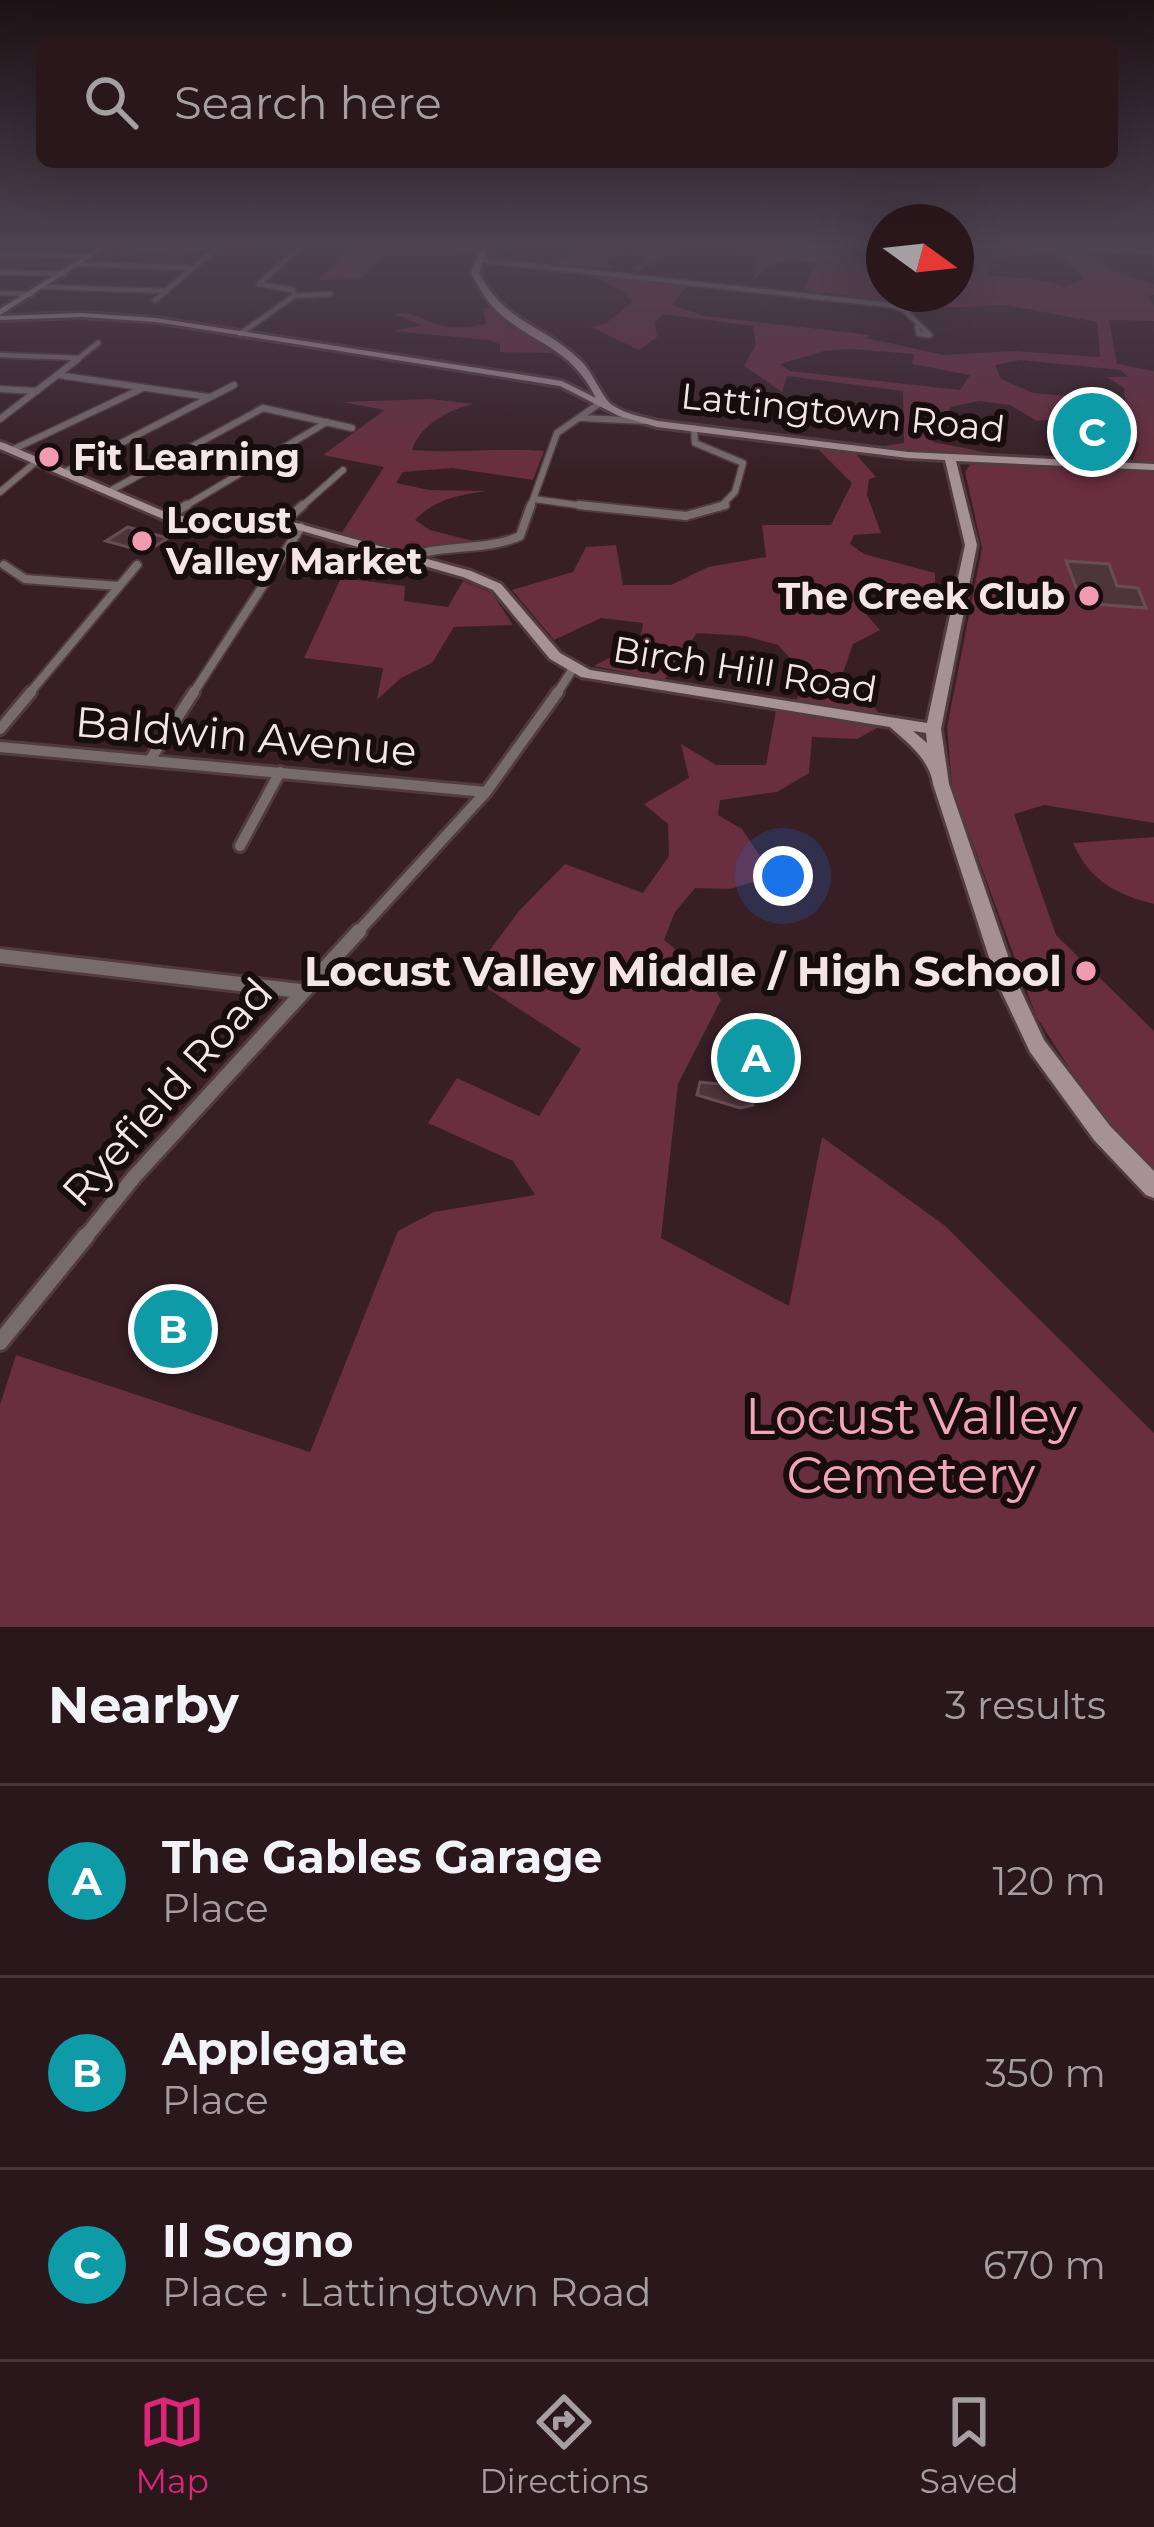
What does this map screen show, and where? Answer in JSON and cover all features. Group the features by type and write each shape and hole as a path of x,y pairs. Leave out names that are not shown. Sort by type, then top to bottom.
{"street":[{"path":"149,322 569,386 595,380"},
{"path":"240,334 257,322"},
{"path":"410,557 435,548 514,541 525,528 556,435 602,401 595,380 572,354 515,322"},
{"path":"913,322 917,327"},
{"path":"0,419 98,344"},
{"path":"0,355 79,358"},
{"path":"58,375 210,398"},
{"path":"63,472 234,386"},
{"name":"Lattingtown Road","path":"569,386 644,421 694,428 950,458 1154,467"},
{"path":"6,448 146,387"},
{"path":"0,389 37,391"},
{"path":"108,492 271,408 352,428"},
{"path":"579,417 644,421"},
{"path":"167,518 327,422"},
{"path":"534,500 686,516 711,512 735,494 743,464 735,456 695,443 694,428"},
{"name":"Birch Hill Road","path":"6,448 167,518 301,527 497,587 572,670 934,729"},
{"path":"950,458 971,544 934,729 940,776 1002,967 1037,1046 1102,1133 1154,1187"},
{"path":"0,492 37,461"},
{"path":"282,524 343,470"},
{"path":"150,760 301,527"},
{"path":"4,565 25,579 118,586"},
{"path":"0,728 136,565"},
{"name":"Ryefield Road","path":"0,1342 134,1177 486,792 530,736 572,670"},
{"name":"Birch Hill Road","path":"896,723 922,747 940,776"},
{"name":"Baldwin Avenue","path":"0,747 486,792"},
{"path":"240,846 280,772"},
{"path":"0,956 300,992"}],"green space":[{"path":"413,322 506,322 564,353 500,352 500,344 487,340 393,331 421,325"},
{"path":"608,322 656,322 657,337 639,350 591,327"},
{"path":"722,322 870,335 866,338 944,355 1013,351 1100,357 1097,322 1109,322 1117,364 1154,371 1154,463 1132,462 1139,444 1117,422 1084,415 1037,421 1010,405 979,401 951,407 933,442 999,455 876,447 904,443 903,391 787,376 782,392 744,366 756,344 753,326","holes":["851,349 914,354 912,364 970,375 960,390 790,371 780,364 824,351","1020,360 1121,370 1128,377 1107,377 1124,388 1125,401 1033,393 1001,379 995,365"]},
{"path":"429,399 474,404 437,419 412,450 544,451 533,480 452,468 403,472 396,483 429,490 487,491 439,503 415,520 430,530 481,543 399,550 341,534 384,467 323,455 385,410 342,402"},
{"path":"816,447 855,453 876,477 869,479 867,495 881,533 854,535 850,544 864,554 935,573 935,592 868,580 859,606 880,630 853,644 843,673 879,713 796,702 805,675 778,645 745,636 697,633 664,680 594,666 640,642 643,623 601,618 554,640 512,590 573,572 586,547 616,545 623,585 671,585 708,567 766,557 762,525 831,525 852,483"},
{"path":"970,465 1154,469 1154,823 1044,805 1014,814 1056,935 1154,1031 1154,1169 1109,1130 1036,1016 952,787 947,727 982,548 965,472"},
{"path":"341,578 405,586 404,601 448,607 463,581 492,593 513,625 454,627 432,663 401,678 377,700 383,668 304,658"},
{"name":"Locust Valley Cemetery","path":"776,710 881,726 857,739 812,737 809,773 777,792 720,800 718,815 742,829 773,876 730,889 695,888 675,912 664,940 707,975 721,1000 678,1084 661,1238 789,1306 822,1137 944,1225 1154,1433 1154,1627 0,1627 0,1405 16,1355 310,1452 398,1231 434,1212 535,1195 513,1161 428,1123 457,1078 539,1116 581,1049 470,977 519,911 565,864 643,893 669,856 668,824 644,804 689,778 681,744 716,765 766,765"},
{"path":"1154,837 1154,904 1105,884 1087,867 1073,843"}],"building":[{"name":"Locust Valley Market","path":"128,527 168,538 146,552 106,541"},
{"path":"1066,561 1109,564 1117,586 1138,588 1146,608 1082,603"},
{"path":"749,1030 771,1034 763,1099 754,1097 753,1105 740,1108 697,1095 700,1082 741,1086"},
{"path":"181,1301 197,1307 192,1317 197,1319 176,1359 148,1350 158,1324"}],"place":[{"name":"Il Sogno","path":"1092,432"},
{"name":"Fit Learning","path":"49,457"},
{"name":"Locust Valley Market","path":"142,541"},
{"name":"The Creek Club","path":"1089,596"},
{"name":"Locust Valley Middle / High School","path":"1086,971"},
{"name":"The Gables Garage","path":"756,1058"},
{"name":"Applegate","path":"173,1329"}]}
